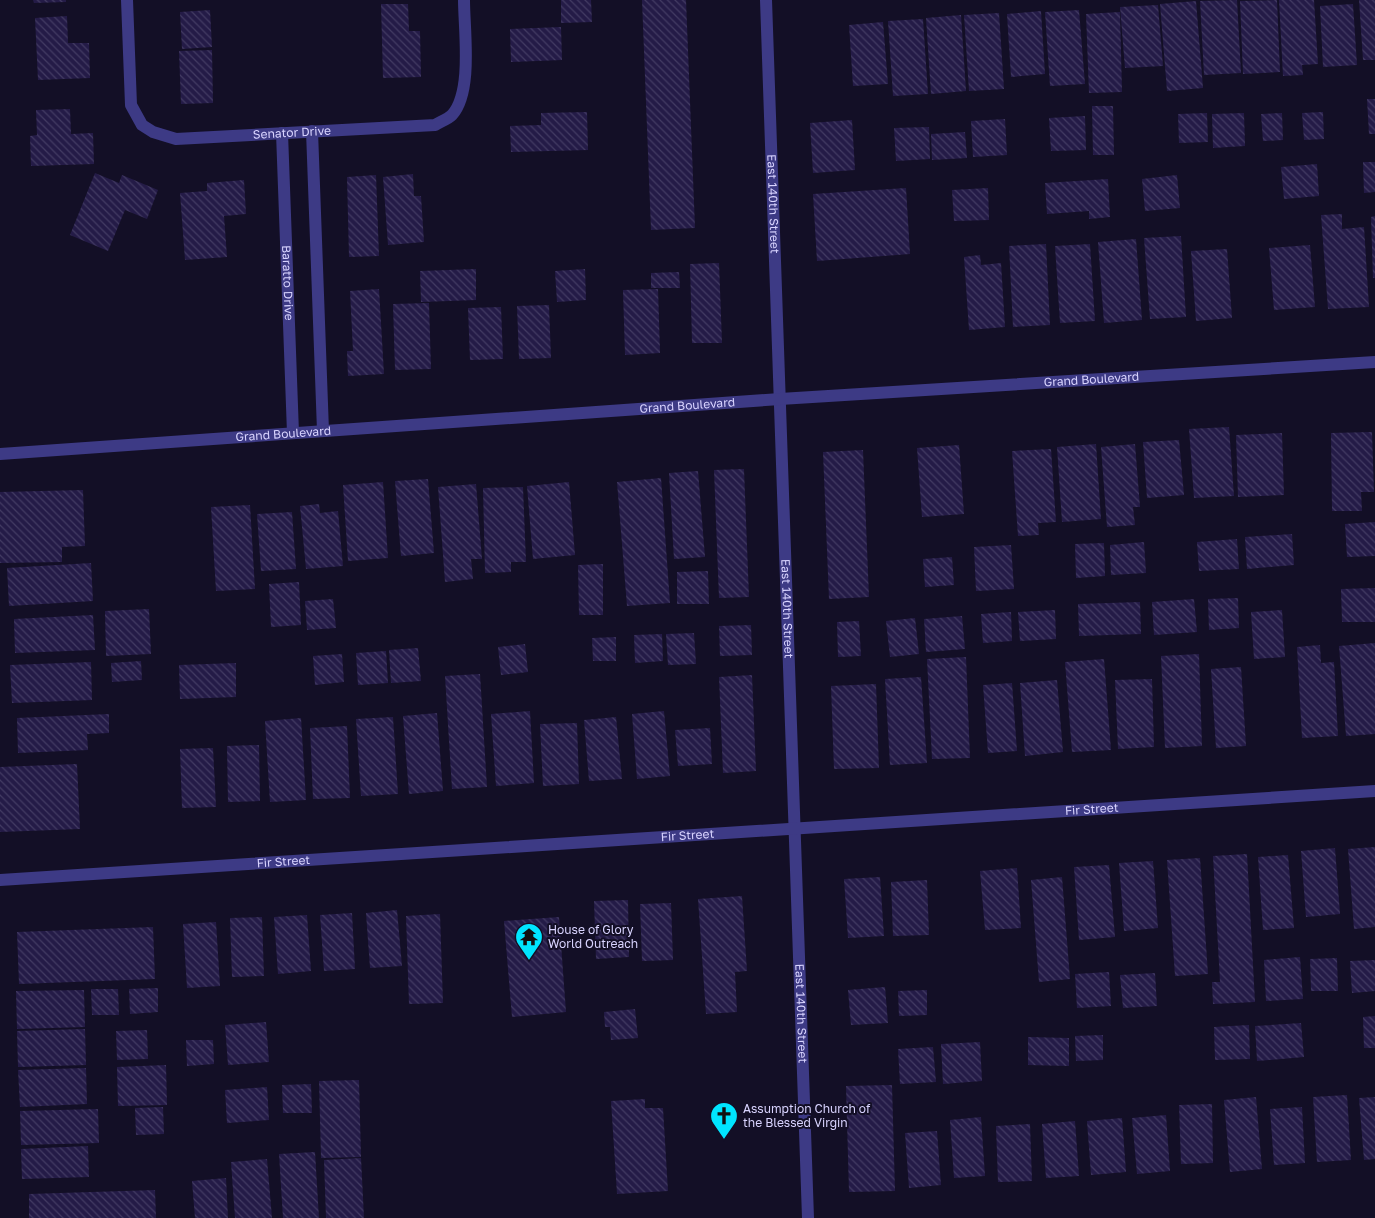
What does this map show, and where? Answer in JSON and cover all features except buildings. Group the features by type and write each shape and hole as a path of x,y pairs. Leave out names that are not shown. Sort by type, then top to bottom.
{"street":[{"name":"Senator Drive","path":"127,0 131,105 142,125 153,132 176,139 435,125 452,116 461,97 466,78 464,0"},
{"name":"East 140th Street","path":"766,0 808,1218"},
{"path":"312,132 323,431"},
{"name":"Baratto Drive","path":"282,133 293,434"},
{"name":"Grand Boulevard","path":"0,454 780,399 1375,362"},
{"name":"Fir Street","path":"0,880 1375,791"}],"place":[{"name":"House of Glory World Outreach","path":"529,961"},
{"name":"Assumption Church of the Blessed Virgin","path":"724,1140"}]}
